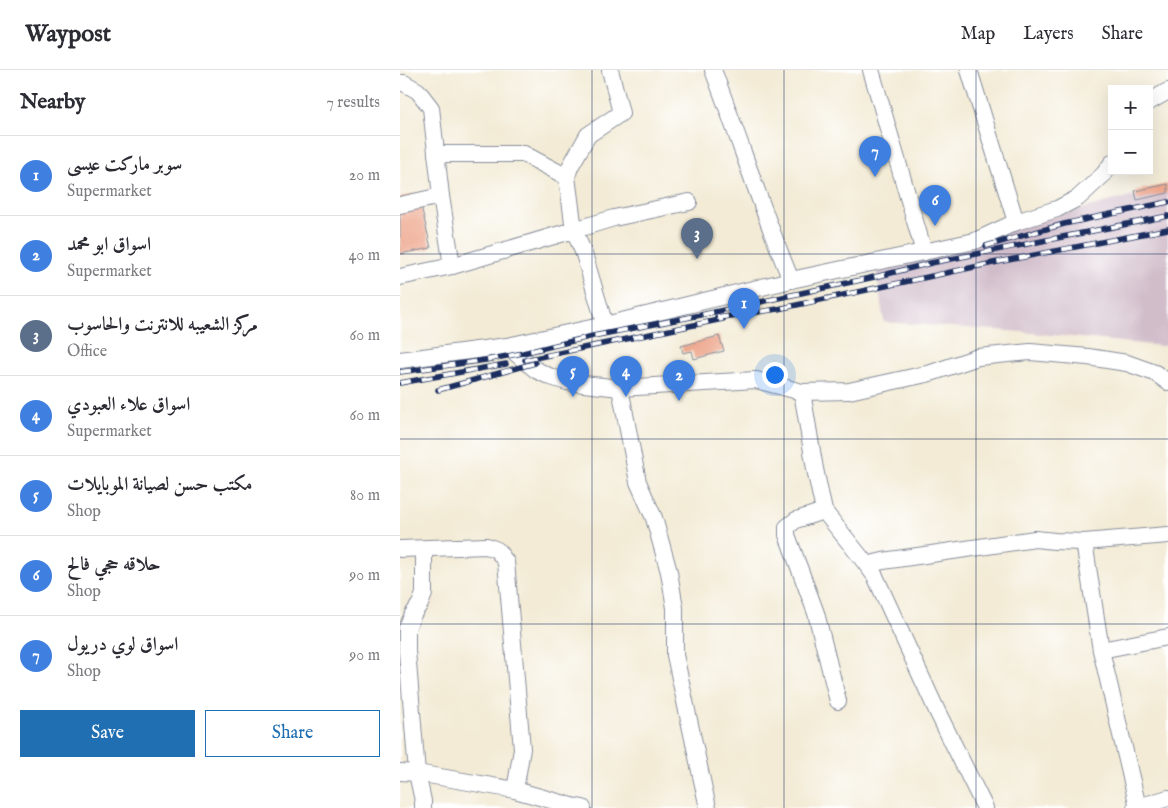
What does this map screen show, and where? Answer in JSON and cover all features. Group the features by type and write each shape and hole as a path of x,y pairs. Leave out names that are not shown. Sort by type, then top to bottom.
{"street":[{"path":"605,326 584,254 574,230 566,178 588,135 621,113 610,70"},
{"path":"713,70 791,280"},
{"path":"871,70 924,252"},
{"path":"969,70 1016,222"},
{"path":"400,83 418,90 430,108 452,266"},
{"path":"1153,100 1168,91"},
{"path":"436,154 524,154 566,178"},
{"path":"400,360 507,346 605,326 791,280 975,241 1016,222 1057,209 1078,198 1108,168"},
{"path":"400,206 441,196"},
{"path":"400,277 452,266 614,218 689,202"},
{"path":"507,346 536,370 551,377 567,382 620,388 756,380 802,392 849,391 931,373 978,357 1030,352 1088,357 1127,363 1155,373 1168,382"},
{"path":"620,388 638,482 654,518 669,572 675,608 676,655 708,808"},
{"path":"802,392 824,511 875,576 984,808"},
{"path":"824,511 796,520 787,527 786,535 816,613 838,701"},
{"path":"868,565 883,561 1035,539 1084,542 1168,535"},
{"path":"1084,542 1101,650 1137,808 1168,798"},
{"path":"400,549 486,546 497,550 506,562 522,749 515,790"},
{"path":"423,808 407,651 407,628 424,594 424,549"},
{"path":"1101,650 1168,637"},
{"path":"400,772 418,773 515,790 576,807"}],"shaded area":[{"path":"1168,189 1168,345 884,322 875,263 1111,201"}],"building":[{"path":"1168,184 1168,193 1137,200 1135,191"},
{"path":"418,193 431,248 400,254 400,197"},
{"path":"719,336 724,351 694,359 692,351 683,353 681,346"}],"railway":[{"path":"986,246 1064,224 1168,202"},
{"path":"400,372 523,353 593,336 701,315 931,263 1168,216"},
{"path":"717,318 778,309 993,263 1168,229"},
{"path":"525,360 723,319"},
{"path":"438,390 535,363"},
{"path":"400,383 506,364"}],"place":[{"name":"اسواق لوي دريول","path":"875,177"},
{"name":"حلاقه حجي فالح","path":"935,226"},
{"name":"مركز الشعيبه للانترنت والحاسوب","path":"697,259"},
{"name":"سوبر ماركت عيسى","path":"744,329"},
{"name":"مكتب حسن لصيانة الموبايلات","path":"573,397"},
{"name":"اسواق علاء العبودي","path":"626,397"},
{"name":"اسواق ابو محمد","path":"679,401"}]}
